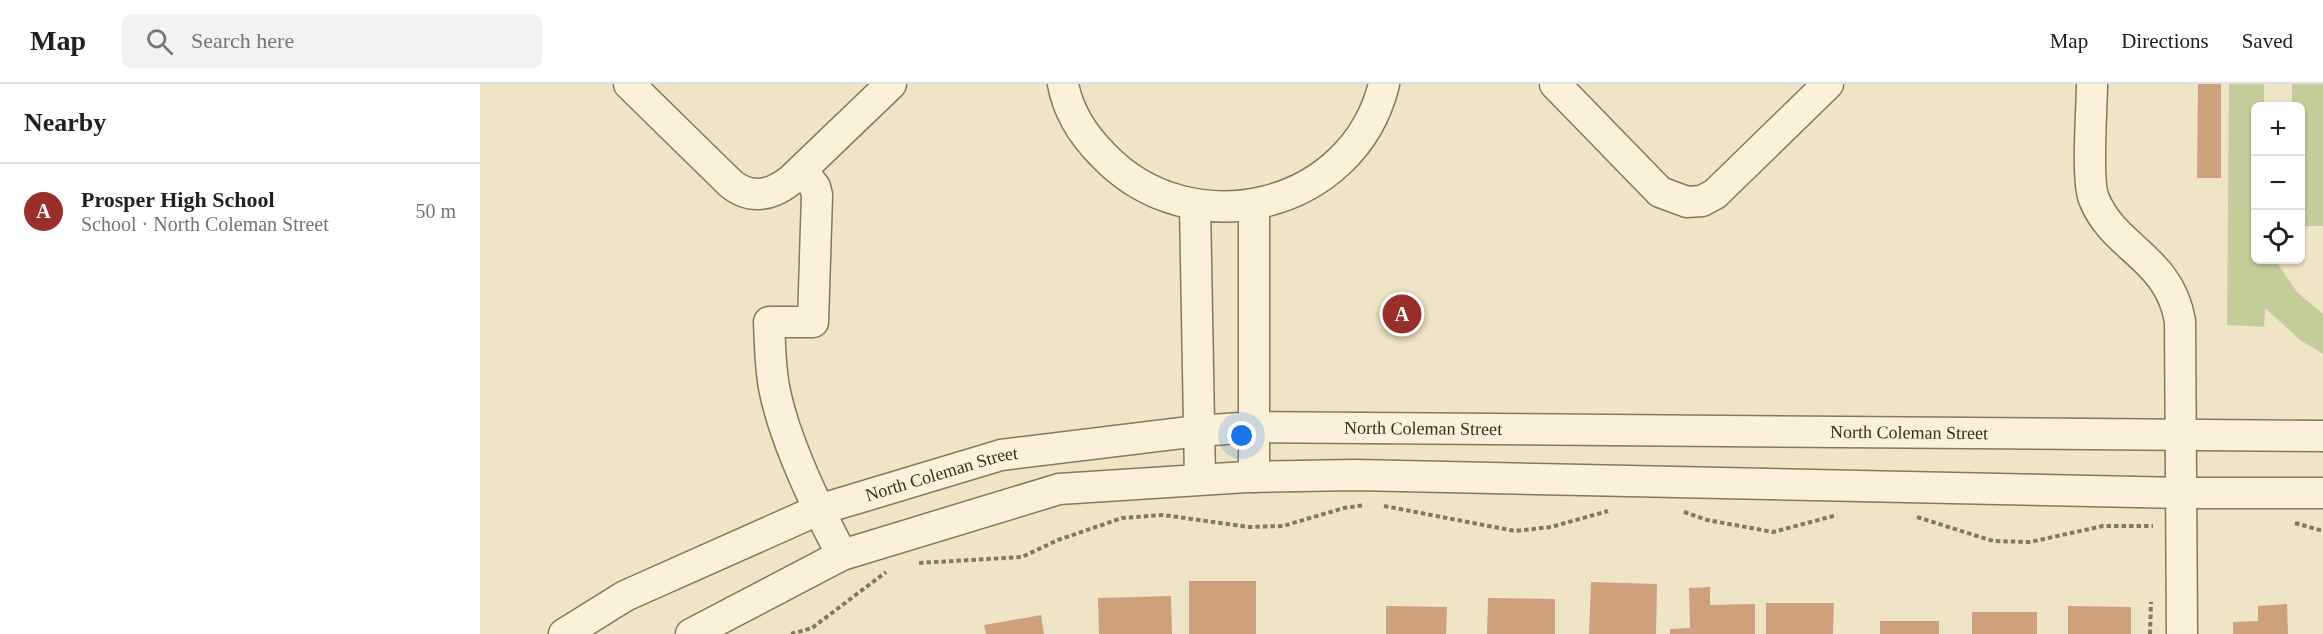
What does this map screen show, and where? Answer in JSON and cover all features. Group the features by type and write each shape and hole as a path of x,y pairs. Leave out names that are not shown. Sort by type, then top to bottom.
{"street":[{"path":"629,84 739,191 766,194 784,186 891,84"},
{"path":"1063,84 1076,120 1093,145 1114,167 1138,185 1166,198 1195,205 1225,208 1254,205 1283,197 1309,184 1333,166 1353,145 1370,121 1384,84"},
{"path":"1555,84 1660,192 1687,202 1702,201 1715,194 1828,84"},
{"path":"2092,84 2093,197 2107,220 2166,280 2178,305 2183,493 2182,634"},
{"path":"802,170 815,187 817,195 813,322 769,322 771,367 780,412 818,510 842,555"},
{"path":"1195,205 1200,479"},
{"path":"1254,205 1254,477"},
{"name":"North Coleman Street","path":"564,634 625,596 818,510 1000,454 1198,431 1254,427 2323,436"},
{"path":"691,634 842,555 1059,489 1200,479 1367,476 2183,493 2323,493"}],"path":[{"path":"910,564 1022,557 1058,540 1122,518 1162,515 1248,527 1283,525 1344,508 1376,504 1515,531 1551,527 1613,510"},
{"path":"1676,509 1707,520 1773,532 1847,514"},
{"path":"1911,516 1993,541 2031,542 2103,526 2183,523"},
{"path":"2293,522 2323,531"},
{"path":"791,634 812,628 893,567"}],"green space":[{"path":"2229,84 2264,84 2264,102 2251,102 2251,264 2278,264 2297,292 2323,314 2323,354 2300,340 2265,308 2264,327 2227,325"},
{"path":"2292,84 2323,84 2323,226 2305,226 2305,102 2292,102"}],"building":[{"path":"2198,84 2221,84 2221,178 2197,178"},
{"path":"1189,581 1256,581 1256,634 1189,634"},
{"path":"1591,582 1657,584 1656,634 1589,634"},
{"path":"1710,587 1710,605 1755,604 1755,634 1670,634 1670,629 1690,628 1689,588"},
{"path":"1171,596 1172,634 1099,634 1098,598"},
{"path":"1488,598 1555,599 1555,634 1487,634"},
{"path":"1766,603 1834,603 1833,634 1766,634"},
{"path":"2287,604 2288,634 2233,634 2233,622 2258,621 2258,606"},
{"path":"1386,606 1447,607 1446,634 1386,634"},
{"path":"2068,606 2131,607 2131,634 2068,634"},
{"path":"1972,612 2037,612 2037,634 1972,634"},
{"path":"1041,615 1044,634 986,634 984,625"},
{"path":"1880,621 1939,621 1939,634 1880,634"}],"place":[{"name":"Prosper High School","path":"1402,314"}]}
